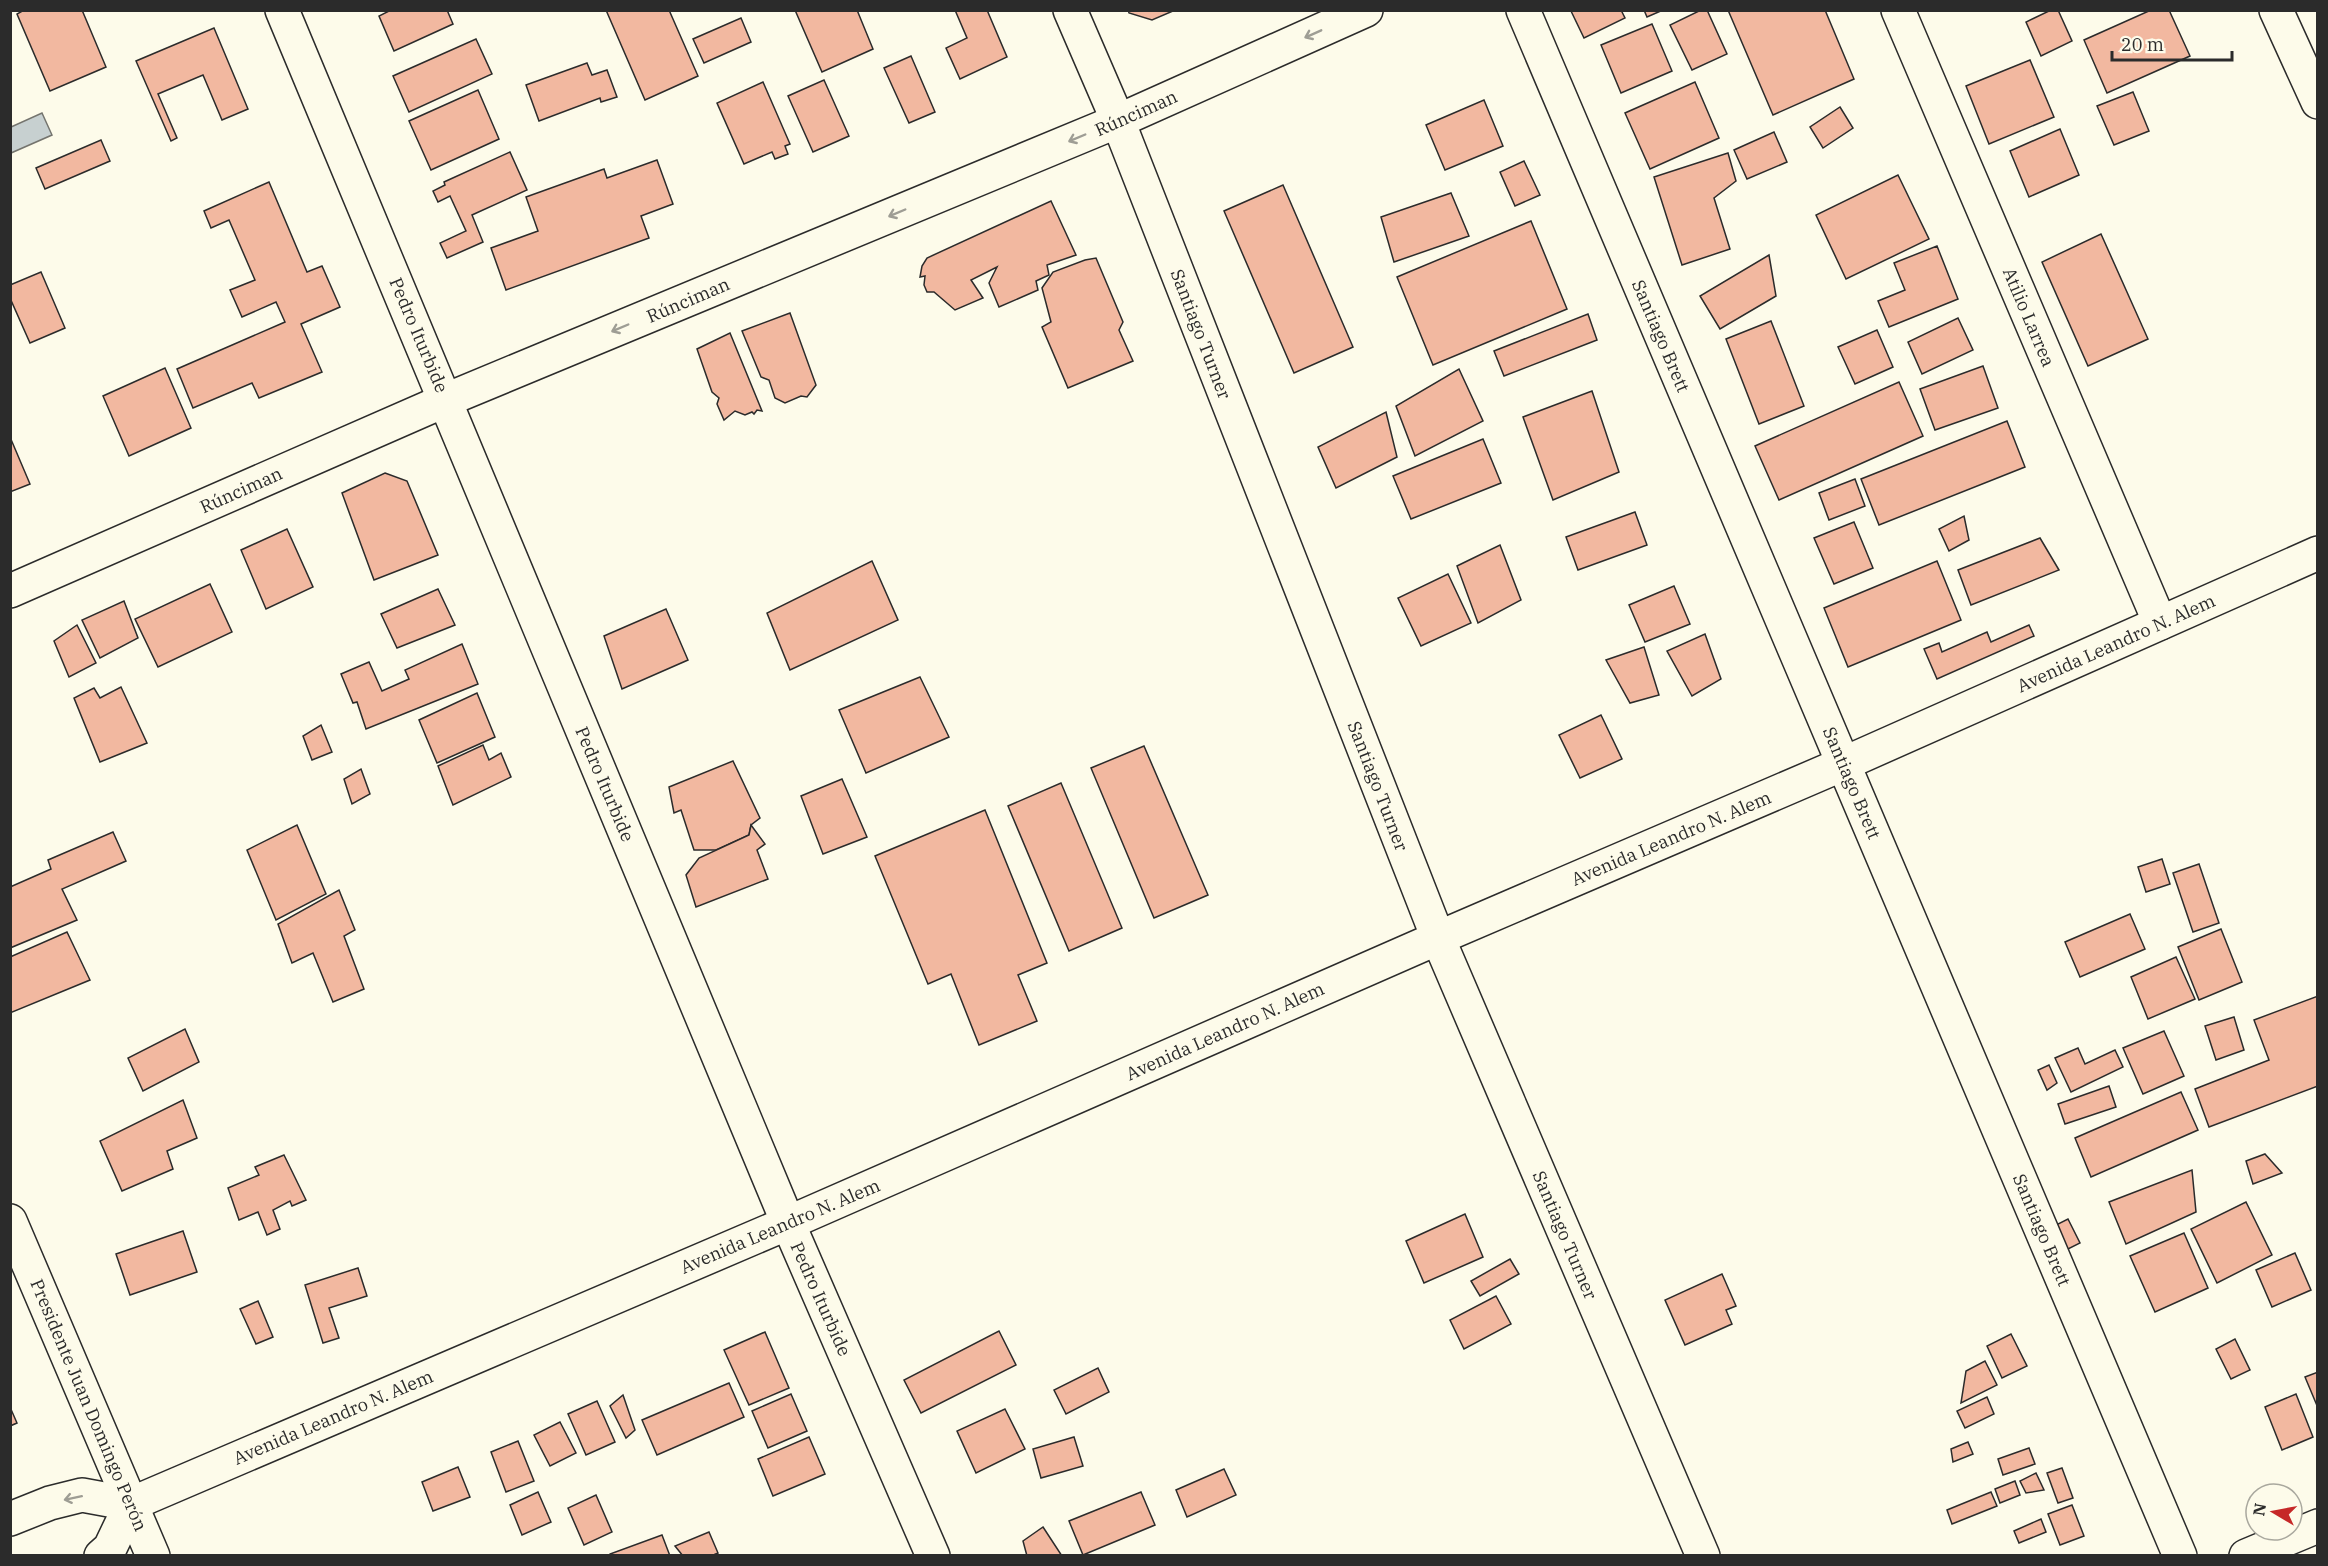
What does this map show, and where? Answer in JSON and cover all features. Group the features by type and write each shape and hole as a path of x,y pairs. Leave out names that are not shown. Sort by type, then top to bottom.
{"street":[{"name":"Pedro Iturbide","path":"282,10 788,1223 933,1556"},
{"name":"Santiago Turner","path":"1070,10 1118,121 1438,938 1703,1556"},
{"name":"Rúnciman","path":"10,591 446,400 1118,121 1366,10"},
{"name":"Santiago Brett","path":"1523,10 2180,1556"},
{"name":"Atilio Larrea","path":"1898,10 2160,623"},
{"path":"2276,10 2318,102"},
{"name":"Avenida Leandro N. Alem","path":"131,1504 788,1223 1438,938 1844,764 2318,553"},
{"name":"Presidente Juan Domingo Perón","path":"10,1221 153,1556"},
{"path":"10,1520 50,1503 82,1495 131,1504 110,1548 102,1556"},
{"path":"2246,1556 2318,1526"}],"shaded area":[{"path":"42,113 52,135 11,153 11,127"}],"building":[{"path":"24,10 82,10 106,67 50,91 17,14"},
{"path":"391,10 447,10 453,24 394,51 379,16"},
{"path":"606,10 669,10 698,76 645,100"},
{"path":"795,10 857,10 873,49 822,72"},
{"path":"955,10 987,10 1007,57 960,79 946,48 967,38"},
{"path":"1128,10 1173,11 1152,20 1129,13"},
{"path":"1621,10 1625,18 1584,38 1571,11"},
{"path":"1644,10 1663,10 1647,17"},
{"path":"1701,10 1707,10 1727,54 1692,70 1670,25"},
{"path":"1728,10 1825,10 1854,79 1773,115"},
{"path":"2051,10 2058,10 2072,41 2041,56 2026,22"},
{"path":"2151,10 2169,10 2190,56 2107,93 2084,40"},
{"path":"741,18 751,42 704,63 693,39"},
{"path":"1652,24 1672,71 1621,93 1601,45"},
{"path":"214,28 248,109 222,120 203,75 158,94 177,138 171,141 136,61"},
{"path":"476,39 492,74 409,112 393,76"},
{"path":"911,56 935,112 909,123 884,68"},
{"path":"2030,60 2054,117 1989,144 1966,86"},
{"path":"587,63 592,75 607,70 617,97 601,102 600,98 539,121 526,85"},
{"path":"824,80 849,136 813,152 788,96"},
{"path":"763,82 790,144 785,146 788,154 775,159 772,152 744,164 717,103"},
{"path":"1695,82 1719,138 1650,169 1625,113"},
{"path":"478,90 499,139 431,170 409,121"},
{"path":"2133,92 2149,131 2114,145 2097,106"},
{"path":"1484,100 1503,146 1445,170 1426,125"},
{"path":"1840,107 1853,128 1823,148 1810,127"},
{"path":"2060,129 2079,175 2029,197 2010,151"},
{"path":"1774,132 1787,162 1747,179 1734,150"},
{"path":"101,140 110,161 45,189 36,168"},
{"path":"510,152 527,190 472,215 483,242 447,258 440,243 466,231 450,196 438,202 433,191 445,185 444,182"},
{"path":"1728,153 1736,181 1714,198 1730,249 1682,265 1654,177"},
{"path":"657,160 673,204 641,216 649,238 506,290 491,248 538,231 526,197 604,169 607,178"},
{"path":"1524,161 1540,195 1515,206 1500,172"},
{"path":"1898,175 1929,239 1846,279 1816,215"},
{"path":"269,182 307,272 322,266 340,307 301,324 322,372 259,398 252,383 193,408 177,369 285,322 276,302 242,317 230,290 255,280 229,220 211,228 204,211"},
{"path":"1283,185 1353,347 1294,373 1224,211"},
{"path":"1451,193 1469,236 1394,262 1381,217"},
{"path":"1051,201 1076,255 1047,265 1049,275 1036,281 1038,290 999,307 989,283 997,267 971,280 983,298 955,310 934,292 927,292 924,285 925,276 920,277 922,266 927,258"},
{"path":"1531,221 1567,309 1433,365 1397,277"},
{"path":"2101,234 2148,339 2088,366 2042,262"},
{"path":"1937,246 1958,299 1889,327 1878,301 1905,290 1894,263"},
{"path":"1769,255 1776,296 1720,329 1700,296"},
{"path":"1096,258 1123,322 1119,330 1133,361 1068,388 1042,327 1051,322 1042,288 1053,272"},
{"path":"41,272 65,328 30,343 10,298 10,285"},
{"path":"790,313 816,385 807,397 801,396 785,403 775,398 769,380 761,377 742,331"},
{"path":"1588,314 1597,340 1504,376 1494,351"},
{"path":"1958,318 1973,350 1922,374 1908,342"},
{"path":"1771,321 1804,406 1759,424 1726,339"},
{"path":"1877,330 1893,367 1855,384 1838,347"},
{"path":"730,333 762,411 757,410 754,414 752,412 745,415 735,411 724,420 717,404 719,398 712,392 697,349"},
{"path":"1983,366 1998,408 1935,430 1920,389"},
{"path":"165,368 191,428 129,456 103,396"},
{"path":"1459,369 1483,421 1415,456 1396,406"},
{"path":"1899,382 1923,436 1779,500 1755,446"},
{"path":"1592,391 1619,472 1553,500 1523,417"},
{"path":"1386,412 1397,457 1336,488 1318,447"},
{"path":"2007,421 2025,467 1879,525 1861,479"},
{"path":"10,437 30,484 10,492"},
{"path":"1483,439 1501,483 1411,519 1393,476"},
{"path":"385,473 407,481 438,555 374,580 342,493"},
{"path":"1855,479 1865,506 1829,520 1819,493"},
{"path":"1635,512 1647,545 1578,570 1566,537"},
{"path":"1964,516 1969,540 1949,551 1939,529"},
{"path":"1854,522 1873,568 1834,584 1814,538"},
{"path":"287,529 313,587 266,609 241,550"},
{"path":"2040,538 2059,570 1971,605 1958,570"},
{"path":"1500,545 1521,600 1478,623 1457,566"},
{"path":"872,561 898,620 790,670 767,613"},
{"path":"1937,561 1961,620 1848,667 1824,608"},
{"path":"1448,574 1471,623 1421,646 1398,598"},
{"path":"210,584 232,632 158,667 135,619"},
{"path":"1674,586 1690,624 1645,642 1629,605"},
{"path":"438,589 455,625 397,648 381,614"},
{"path":"124,601 138,638 100,658 82,620"},
{"path":"666,609 688,660 622,689 604,636"},
{"path":"77,625 96,663 69,677 54,641"},
{"path":"2029,625 2034,636 1937,679 1924,649 1939,643 1942,652 1987,632 1991,642"},
{"path":"1705,634 1721,679 1692,696 1667,651"},
{"path":"462,644 478,684 366,729 357,702 353,703 341,674 369,662 382,691 409,679 405,670"},
{"path":"1644,647 1659,695 1630,703 1606,660"},
{"path":"920,677 949,737 866,773 839,710"},
{"path":"121,687 147,743 100,762 74,698 94,688 100,698"},
{"path":"477,693 495,737 437,763 419,720"},
{"path":"1601,715 1622,759 1580,778 1559,735"},
{"path":"321,725 332,752 312,760 303,736"},
{"path":"483,745 489,760 501,753 511,777 453,805 438,766"},
{"path":"1144,746 1208,895 1154,918 1091,768"},
{"path":"733,761 760,818 751,825 749,835 716,850 694,850 681,810 674,813 669,787"},
{"path":"361,769 370,794 352,804 344,779"},
{"path":"842,779 867,837 823,854 801,796"},
{"path":"1061,783 1122,928 1069,951 1008,806"},
{"path":"985,810 1047,963 1018,975 1037,1021 979,1045 951,974 928,984 875,856"},
{"path":"297,825 326,894 276,920 247,850"},
{"path":"751,825 765,844 757,850 768,879 696,907 686,875 699,858 749,835"},
{"path":"113,832 126,861 62,889 77,920 10,948 10,887 51,869 48,860"},
{"path":"2162,859 2170,884 2146,892 2138,867"},
{"path":"2199,864 2219,923 2193,932 2173,873"},
{"path":"339,890 355,930 344,936 364,989 333,1002 313,953 292,963 278,924"},
{"path":"2130,914 2145,949 2080,977 2065,942"},
{"path":"2221,929 2242,982 2199,1000 2178,947"},
{"path":"67,932 90,980 10,1013 10,957"},
{"path":"2176,957 2195,999 2148,1019 2131,977"},
{"path":"2318,996 2318,1086 2209,1127 2195,1089 2269,1060 2254,1020"},
{"path":"2234,1017 2244,1050 2216,1060 2205,1026"},
{"path":"185,1029 199,1062 143,1091 128,1058"},
{"path":"2164,1031 2184,1076 2143,1094 2123,1048"},
{"path":"2078,1048 2085,1064 2115,1050 2123,1067 2071,1092 2055,1058"},
{"path":"2049,1065 2057,1083 2047,1090 2038,1070"},
{"path":"2109,1086 2116,1107 2065,1124 2058,1104"},
{"path":"2181,1092 2198,1130 2091,1177 2075,1138"},
{"path":"183,1100 197,1138 167,1151 173,1169 122,1191 100,1141"},
{"path":"2265,1154 2282,1173 2253,1184 2246,1161"},
{"path":"284,1155 306,1200 292,1206 290,1201 273,1210 280,1229 267,1235 258,1212 239,1220 228,1188 259,1175 255,1167"},
{"path":"2192,1170 2196,1212 2126,1244 2109,1202"},
{"path":"2246,1202 2272,1255 2217,1283 2191,1229"},
{"path":"1465,1214 1483,1257 1424,1283 1406,1241"},
{"path":"2068,1219 2080,1243 2066,1250 2054,1226"},
{"path":"183,1231 197,1272 130,1295 116,1254"},
{"path":"2184,1233 2208,1288 2155,1312 2130,1256"},
{"path":"2295,1253 2311,1290 2272,1307 2256,1270"},
{"path":"1510,1259 1519,1274 1480,1296 1471,1281"},
{"path":"358,1268 367,1296 329,1308 339,1338 323,1343 305,1285"},
{"path":"1722,1274 1736,1306 1726,1310 1732,1324 1685,1345 1665,1300"},
{"path":"1496,1296 1511,1324 1464,1349 1450,1320"},
{"path":"258,1301 273,1337 256,1344 240,1309"},
{"path":"999,1331 1016,1365 921,1413 904,1380"},
{"path":"765,1332 789,1388 749,1405 724,1350"},
{"path":"2011,1334 2027,1366 2002,1378 1987,1346"},
{"path":"2235,1339 2250,1370 2231,1379 2216,1349"},
{"path":"1985,1361 1997,1385 1961,1403 1966,1371"},
{"path":"1098,1368 1109,1392 1066,1414 1054,1390"},
{"path":"2318,1372 2318,1408 2305,1377"},
{"path":"729,1383 744,1417 657,1455 642,1420"},
{"path":"791,1394 807,1431 768,1448 752,1411"},
{"path":"2296,1394 2313,1437 2282,1450 2265,1407"},
{"path":"623,1395 635,1430 626,1438 610,1406"},
{"path":"1987,1397 1994,1414 1965,1428 1957,1411"},
{"path":"597,1401 615,1442 586,1455 568,1414"},
{"path":"10,1407 17,1423 10,1426"},
{"path":"1005,1409 1025,1449 976,1473 957,1431"},
{"path":"560,1422 576,1453 550,1466 534,1435"},
{"path":"809,1437 825,1474 773,1496 758,1459"},
{"path":"1074,1437 1083,1466 1041,1478 1033,1449"},
{"path":"518,1441 534,1481 506,1492 491,1452"},
{"path":"1968,1442 1973,1454 1953,1462 1951,1449"},
{"path":"2029,1448 2035,1464 2003,1475 1998,1459"},
{"path":"458,1467 470,1497 433,1511 422,1482"},
{"path":"2062,1468 2073,1498 2058,1503 2047,1473"},
{"path":"1224,1469 1236,1495 1187,1517 1176,1490"},
{"path":"2036,1473 2044,1490 2026,1493 2020,1481"},
{"path":"2015,1481 2020,1495 2000,1503 1995,1489"},
{"path":"538,1492 551,1522 522,1535 510,1505"},
{"path":"1141,1492 1155,1525 1083,1555 1069,1521"},
{"path":"1991,1492 1997,1506 1952,1524 1947,1510"},
{"path":"596,1495 612,1532 584,1545 568,1508"},
{"path":"2072,1505 2084,1536 2060,1545 2048,1514"},
{"path":"2041,1519 2046,1532 2019,1543 2014,1531"},
{"path":"1043,1527 1062,1556 1027,1556 1023,1541"},
{"path":"709,1532 718,1553 711,1556 683,1556 675,1546"},
{"path":"662,1535 670,1556 610,1556 610,1554"}]}
